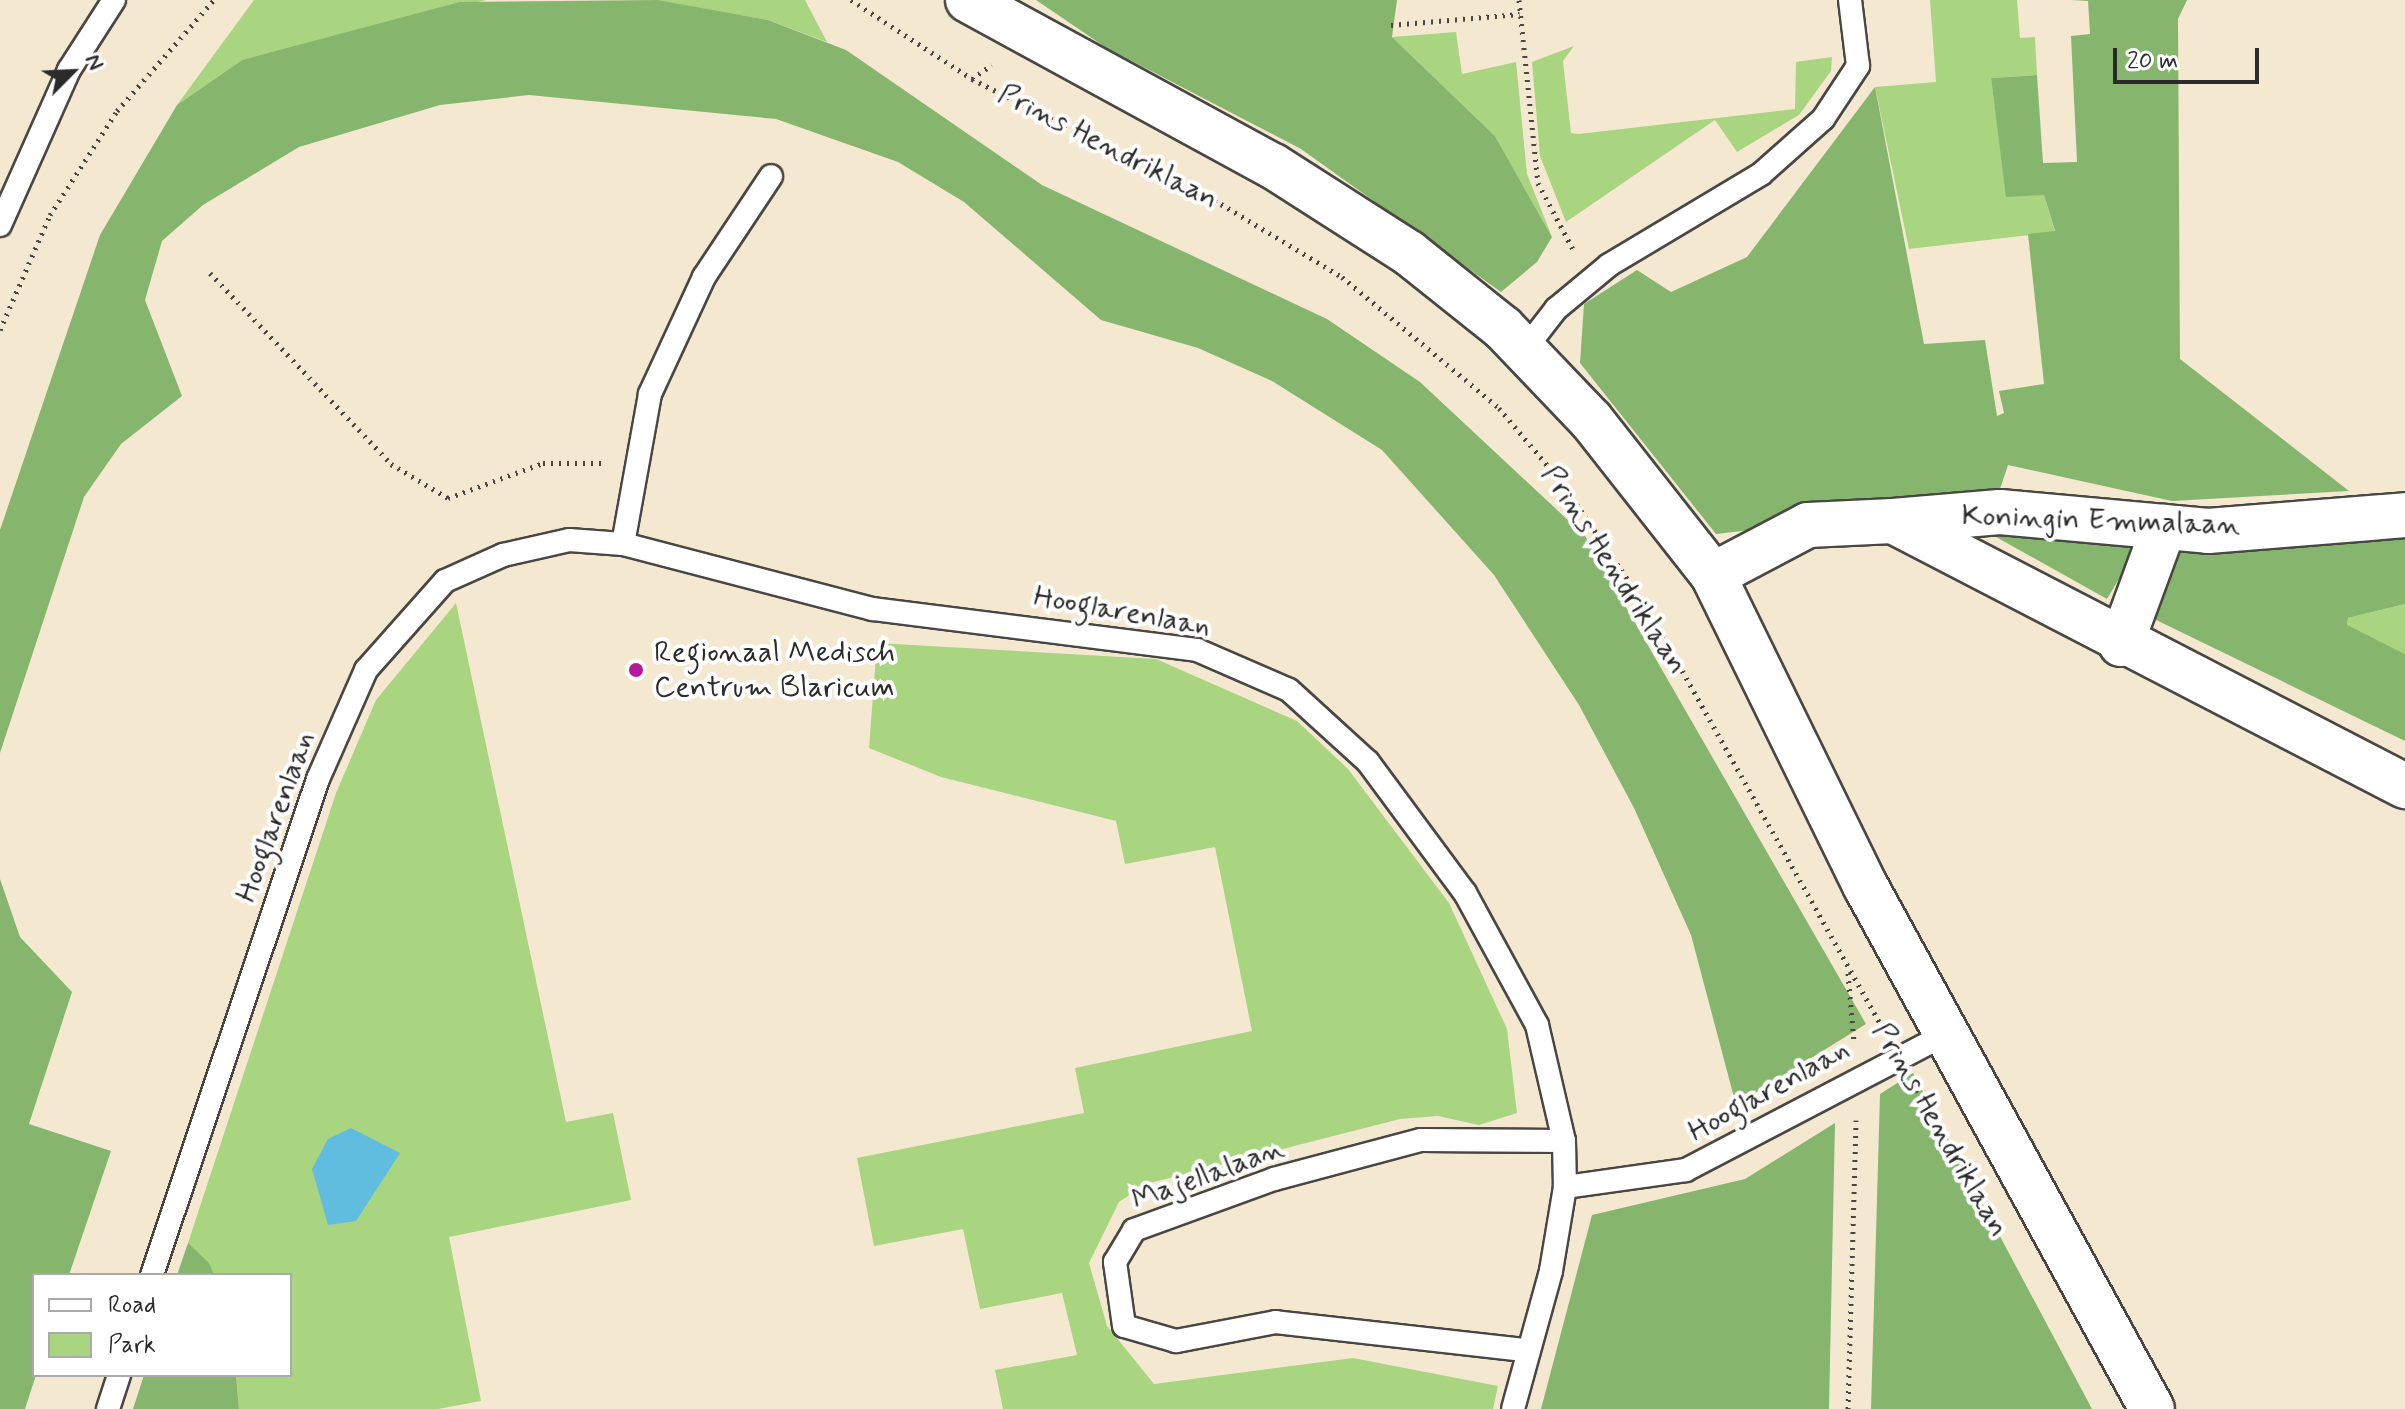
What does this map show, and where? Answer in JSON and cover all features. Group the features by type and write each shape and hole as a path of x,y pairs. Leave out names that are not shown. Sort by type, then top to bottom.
{"main road":[{"name":"Prins Hendriklaan","path":"968,0 1273,166 1409,253 1525,349 1713,575 1866,887 2152,1409"},
{"name":"Koningin Emmalaan","path":"1713,575 1808,525 2000,512 2208,531 2405,515"},
{"path":"1893,521 2121,644 2405,786"},
{"path":"2121,644 2164,527"}],"lane":[{"path":"0,225 69,70 114,0"},
{"path":"1525,349 1594,277 1761,174 1823,119 1858,66 1850,0"},
{"path":"623,544 650,394 698,290 771,176"},
{"name":"Hooglarenlaan","path":"153,1273 318,779 366,670 445,581 503,555 569,540 623,544 873,609 1197,650 1289,690 1368,762 1456,881 1537,1025 1564,1141"},
{"name":"Hooglarenlaan","path":"1565,1187 1686,1170 1897,1053 1948,1033"},
{"name":"Majellalaan","path":"1524,1350 1276,1322 1176,1341 1124,1326 1115,1262 1134,1230 1274,1179 1421,1140 1564,1141"},
{"path":"1513,1409 1524,1350 1551,1271 1565,1187 1564,1141"},
{"path":"108,1409 118,1377"}],"path":[{"path":"0,330 50,215 109,124 214,0"},
{"name":"Prins Hendriklaan","path":"851,0 972,79 1221,204 1342,277 1499,408 1563,484 1647,608 1967,1176"},
{"path":"1519,0 1538,183 1559,233 1594,277"},
{"path":"1391,25 1520,14"},
{"path":"210,273 391,464 448,498 543,463 637,468"},
{"path":"1848,968 1857,1077 1848,1409"}],"green space":[{"path":"254,0 486,0 242,60 177,105"},
{"path":"649,0 805,0 827,42 768,20"},
{"path":"657,0 768,20 846,50 1042,185 1327,319 1420,382 1585,536 1866,1024 1736,1105 1691,935 1634,808 1579,705 1494,575 1382,450 1272,381 1198,348 1101,320 964,202 898,162 776,119 529,95 440,105 299,147 203,205 162,241 145,300 182,396 121,444 84,497 0,753 0,530 100,235 177,105 242,60 460,2"},
{"path":"1036,0 1397,0 1392,37 1495,136 1552,237 1537,262 1501,292 1301,149 1105,47"},
{"path":"1930,0 2017,0 2020,38 2035,37 2037,75 1991,78 2007,196 2044,195 2055,232 1909,249 1875,87 1936,82"},
{"path":"2071,0 2187,0 2178,19 2180,359 2349,491 2172,501 2008,465 1996,501 1716,534 1580,363 1584,304 1637,270 1671,292 1747,257 1875,87 1924,344 1985,340 1997,416 2004,413 1999,391 2044,384 2028,234 2055,231 2044,195 2006,197 1991,78 2037,75 2043,163 2077,162 2071,36 2090,34 2088,1"},
{"path":"1456,32 1462,74 1516,62 1527,174 1552,237 1495,136 1392,37"},
{"path":"1574,46 1563,61 1571,133 1579,134 1795,109 1796,62 1832,57 1831,71 1799,115 1737,152 1715,120 1566,222 1540,156 1532,62"},
{"path":"1989,533 2139,545 2107,599"},
{"path":"2405,538 2405,604 2348,618 2347,625 2405,654 2405,741 2152,618 2180,544"},
{"path":"456,603 566,1122 613,1113 631,1200 449,1237 481,1401 438,1409 239,1409 236,1377 292,1377 292,1273 212,1273 188,1243 336,793 376,700"},
{"path":"2405,604 2405,654 2347,626 2348,618"},
{"path":"877,643 1156,659 1297,721 1348,769 1449,903 1507,1029 1517,1113 1479,1125 1438,1116 1400,1119 1146,1184 1119,1202 1089,1263 1107,1326 1154,1384 1353,1358 1498,1386 1493,1409 1003,1409 995,1370 1077,1355 1062,1293 980,1309 963,1229 874,1246 857,1158 1084,1113 1075,1068 1252,1031 1215,847 1125,864 1116,821 941,777 869,748"},
{"path":"0,879 20,937 72,992 29,1124 111,1151 70,1273 32,1273 32,1377 35,1377 25,1409 0,1409"},
{"path":"1913,1073 2092,1409 1871,1409 1880,1094"},
{"path":"1835,1123 1829,1409 1541,1409 1592,1215 1745,1179"},
{"path":"188,1243 209,1263 213,1273 178,1273"},
{"path":"143,1377 236,1377 239,1409 133,1409"}],"water":[{"path":"351,1128 400,1153 356,1221 328,1225 312,1169 328,1139"}],"place":[{"name":"Regionaal Medisch Centrum Blaricum","path":"636,670"}]}
